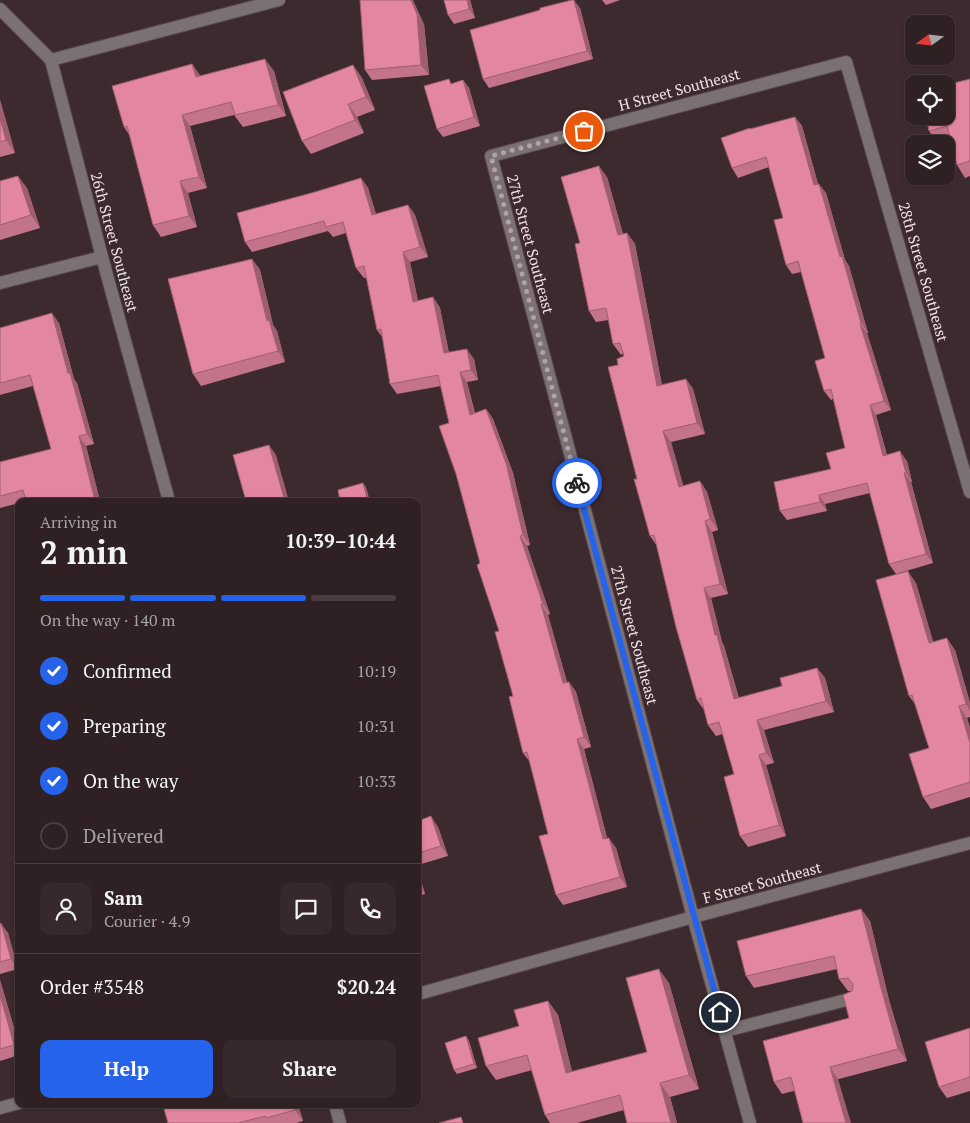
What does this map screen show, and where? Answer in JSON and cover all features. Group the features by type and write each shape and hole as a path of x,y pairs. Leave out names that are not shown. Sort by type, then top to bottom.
{"street":[{"path":"0,9 51,60 279,0"},
{"name":"26th Street Southeast","path":"51,60 102,257 168,498"},
{"name":"H Street Southeast","path":"491,156 846,62"},
{"name":"28th Street Southeast","path":"846,62 967,469 970,492"},
{"name":"27th Street Southeast","path":"491,156 693,917 750,1123"},
{"path":"0,283 102,257"},
{"name":"F Street Southeast","path":"421,993 693,917 970,843"},
{"path":"725,1031 854,998"},
{"path":"0,1108 15,1104"},
{"path":"336,1108 340,1123"}],"building":[{"path":"360,0 411,0 417,14 421,65 365,70"},
{"path":"444,0 467,0 469,9 448,15"},
{"path":"574,0 587,51 483,79 470,30"},
{"path":"265,59 278,105 235,115 231,102 182,115 199,177 180,181 189,216 153,225 127,126 124,127 112,86 192,64 196,77"},
{"path":"353,65 366,97 348,104 355,120 302,141 283,92"},
{"path":"449,79 451,84 463,80 474,117 437,129 424,86"},
{"path":"970,79 970,161 957,165 955,135 949,135 947,126 929,131 928,125 955,125 955,83"},
{"path":"795,117 814,185 819,184 840,257 842,256 860,324 884,401 870,405 883,456 900,451 906,473 904,473 926,554 889,564 867,483 819,495 820,502 780,511 774,482 831,469 826,453 845,448 831,389 824,391 815,361 825,358 798,261 786,265 774,220 783,218 766,157 732,168 721,138 750,128"},
{"path":"0,118 6,140 0,142"},
{"path":"599,166 618,235 627,233 657,386 686,379 697,423 663,431 679,487 700,481 710,519 705,521 720,584 704,588 715,635 717,635 734,699 782,686 780,678 817,668 826,701 757,720 766,753 759,755 779,825 740,836 724,777 734,774 719,722 708,725 701,698 697,700 676,627 654,535 650,536 634,479 637,479 608,367 618,365 617,359 624,356 620,343 613,344 606,308 589,311 575,244 580,243 561,177"},
{"path":"18,176 31,215 0,225 0,181"},
{"path":"361,178 372,215 408,205 420,247 403,252 413,302 433,297 444,353 467,349 471,370 460,372 470,415 486,409 506,463 523,535 520,536 543,604 541,604 563,683 569,682 584,737 577,739 603,839 609,838 620,877 556,895 539,836 548,834 527,752 523,753 509,697 513,696 495,632 499,631 477,565 480,563 456,474 439,426 449,423 438,375 390,384 381,329 377,330 364,266 356,268 343,222 326,227 324,221 245,242 237,213"},
{"path":"252,259 267,321 269,320 278,351 193,374 168,279"},
{"path":"52,313 87,434 79,436 94,498 25,498 23,490 0,496 0,462 51,449 30,375 0,383 0,328"},
{"path":"269,445 284,498 245,498 233,455"},
{"path":"363,483 367,498 339,498 338,490"},
{"path":"908,571 929,643 947,638 966,704 959,706 970,743 970,782 923,797 909,754 929,748 912,695 909,696 876,580"},
{"path":"431,816 441,846 421,852 421,820"},
{"path":"861,909 898,1049 830,1067 846,1123 803,1123 791,1077 774,1082 763,1041 849,1018 843,995 852,991 853,984 848,978 839,979 834,956 746,976 737,941"},
{"path":"0,924 11,959 0,962"},
{"path":"659,969 689,1075 660,1083 671,1123 627,1123 620,1095 545,1115 527,1055 486,1066 478,1038 519,1026 514,1010 548,1001 566,1073 647,1052 626,978"},
{"path":"0,995 14,1045 0,1049"},
{"path":"970,1028 970,1077 939,1087 925,1042"},
{"path":"466,1036 474,1064 454,1070 445,1043"},
{"path":"164,1108 294,1108 295,1110 238,1123 168,1123"},
{"path":"461,1117 463,1123 439,1123"}],"way so far":[{"path":"577,483 491,156 584,131"}],"route":[{"path":"577,483 720,1012"}]}
